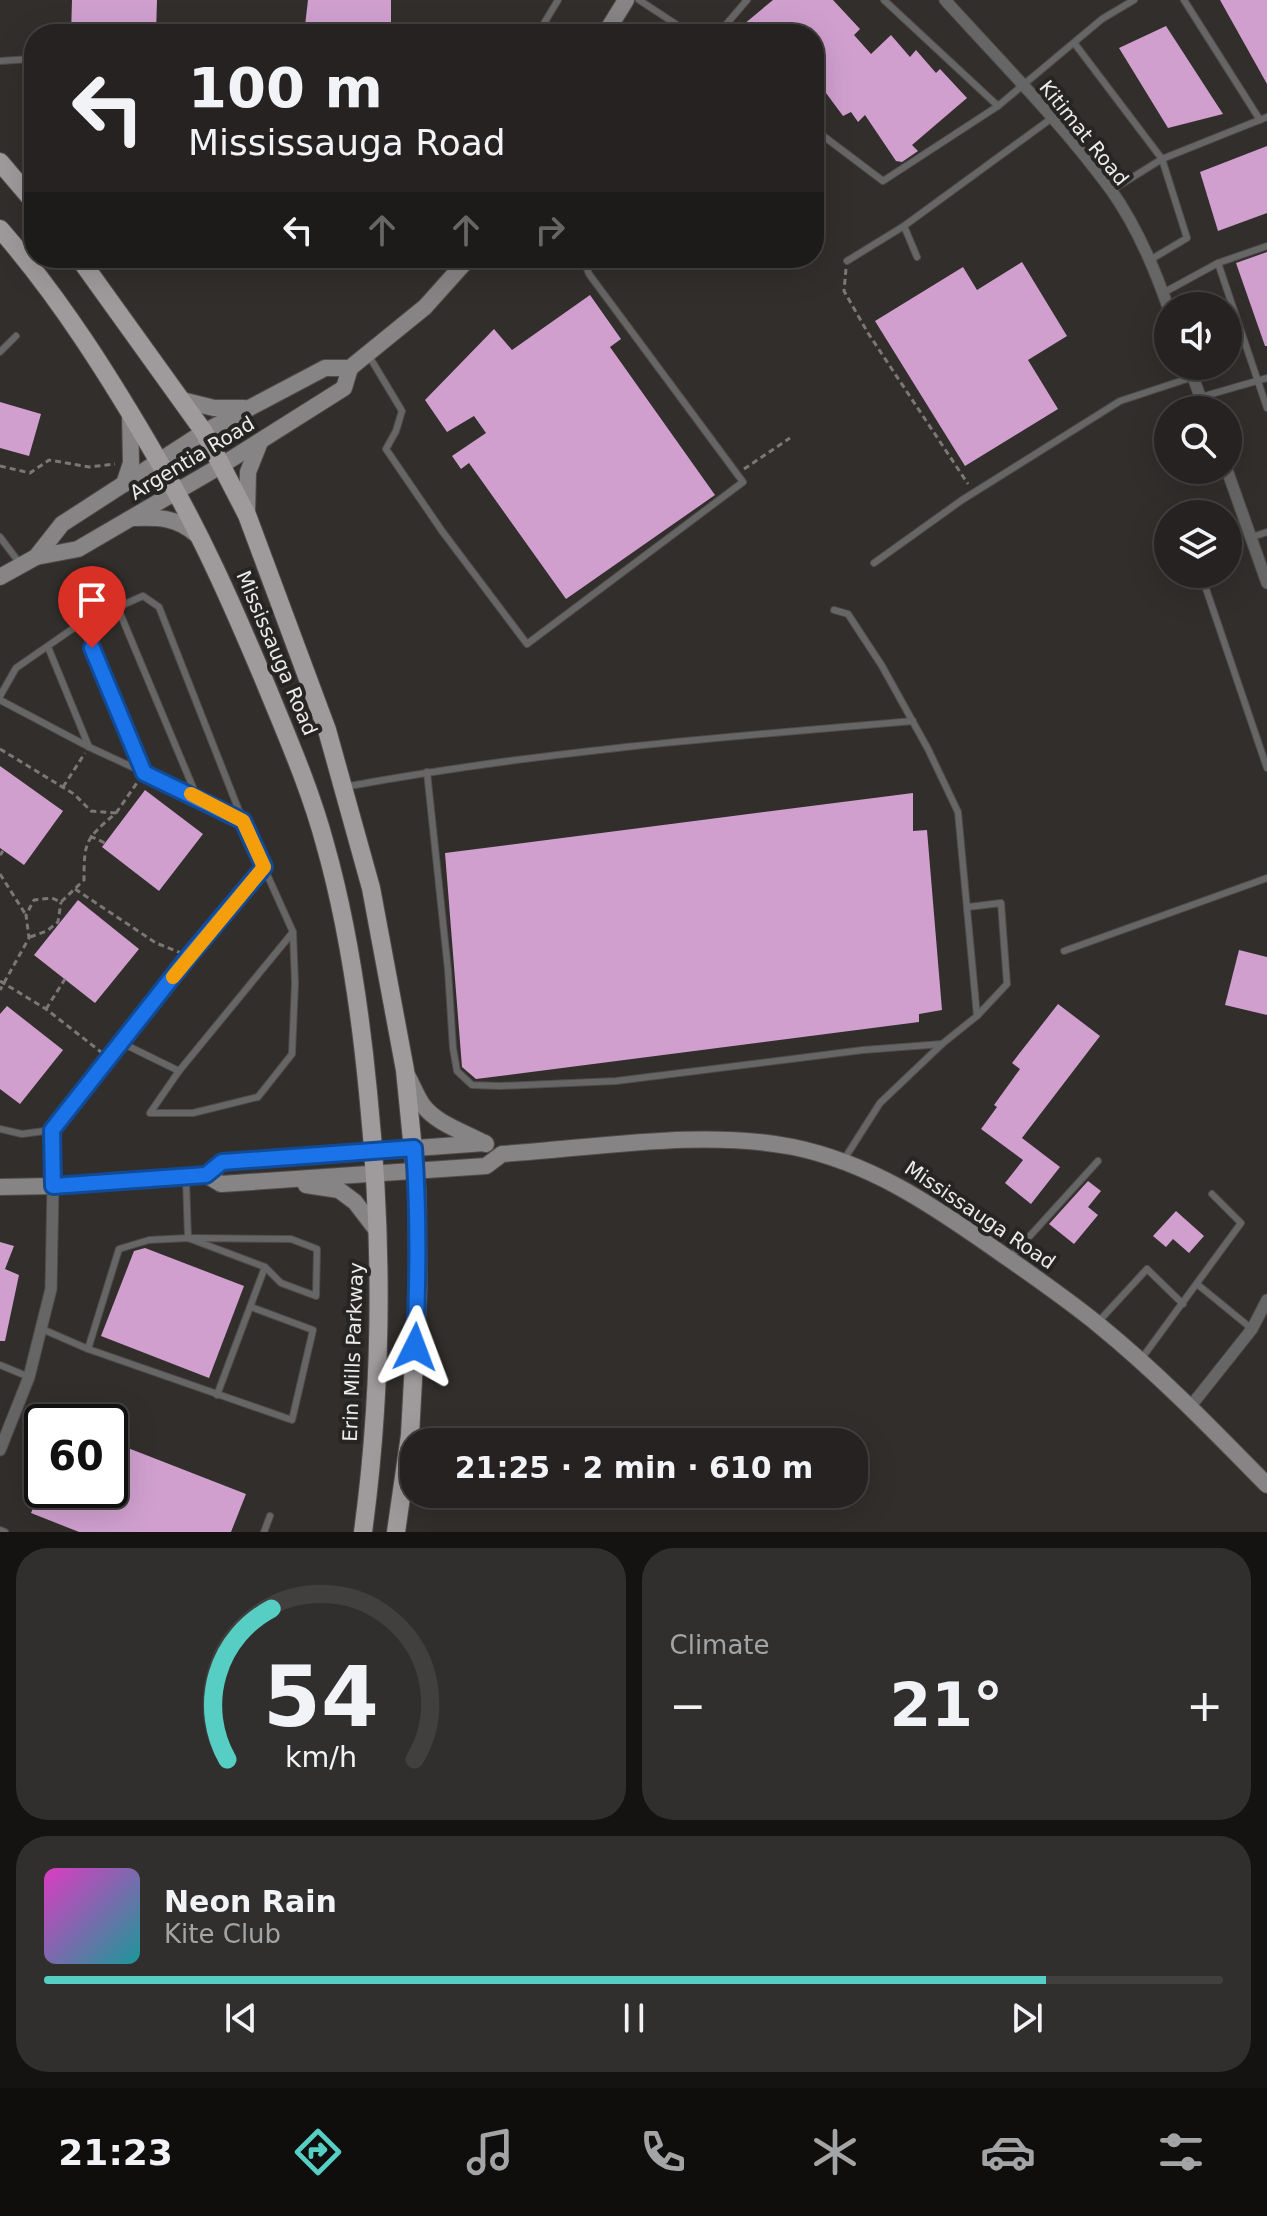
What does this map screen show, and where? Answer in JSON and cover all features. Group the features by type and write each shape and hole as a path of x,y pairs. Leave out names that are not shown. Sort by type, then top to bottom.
{"main road":[{"path":"0,162 24,190"},
{"name":"Mississauga Road","path":"0,229 24,261"},
{"name":"Mississauga Road","path":"30,268 88,345 177,491 219,572 292,746 339,898 360,1021 376,1174"},
{"name":"Mississauga Road","path":"86,268 182,400 222,465 247,515 314,694 344,787 371,888 405,1070 416,1172"},
{"path":"396,1532 410,1435 418,1288 416,1172"},
{"name":"Erin Mills Parkway","path":"363,1532 380,1336 376,1174"}],"street":[{"path":"611,24 626,0"},
{"name":"Kitimat Road","path":"945,0 1052,118 1111,190 1150,260 1163,292"},
{"name":"Argentia Road","path":"0,577 29,561 78,549 260,442 344,388 350,368 425,307 460,268"},
{"name":"Argentia Road","path":"29,561 62,524 204,432 325,368 350,368"},
{"path":"182,400 214,408 246,408"},
{"path":"124,484 131,463 130,410"},
{"path":"247,515 248,472 260,442"},
{"path":"1232,484 1267,583"},
{"path":"132,518 164,517 185,524 202,540"},
{"path":"405,1070 430,1113 502,1154"},
{"name":"Mississauga Road","path":"376,1174 486,1166 502,1154 721,1141 793,1147 843,1161 899,1184 1097,1324 1190,1407 1267,1485"},
{"path":"206,1175 222,1162 485,1143"},
{"path":"0,1187 206,1175 221,1184 376,1174"},
{"path":"277,1181 339,1190 355,1202 378,1232"},
{"path":"0,1450 29,1377 51,1289 53,1186"},
{"path":"1190,1407 1252,1329 1267,1300"}],"lane":[{"path":"544,24 558,0"},
{"path":"639,0 676,24"},
{"path":"727,24 747,0"},
{"path":"884,0 998,106"},
{"path":"824,137 883,181 998,106 1102,19 1134,0"},
{"path":"1111,190 1162,159 1264,118 1184,0"},
{"path":"1075,44 1162,159 1187,238 1150,260"},
{"path":"0,61 24,59"},
{"path":"847,261 904,226 1052,118"},
{"path":"904,226 917,257"},
{"path":"1165,292 1218,263 1267,246"},
{"path":"1218,263 1267,408"},
{"path":"368,354 402,411 386,449 453,548 527,644 743,482 587,268"},
{"path":"0,352 16,336"},
{"path":"1204,396 1267,378"},
{"path":"874,563 974,493 1120,401 1170,380"},
{"path":"1251,538 1267,532"},
{"path":"0,537 29,561"},
{"path":"1206,588 1267,768"},
{"path":"243,821 89,747 0,698 16,668 81,623 117,606 143,596 159,607 243,821 293,932 295,983 292,1054 258,1097 193,1113 150,1113 179,1071 293,932"},
{"path":"117,606 197,797"},
{"path":"834,610 848,614 882,666 958,812 977,1016"},
{"path":"81,623 144,773"},
{"path":"48,647 89,747"},
{"path":"344,787 427,772 634,746 913,721"},
{"path":"427,772 453,1048 457,1071 472,1085 616,1081 863,1050 942,1044"},
{"path":"53,1186 52,1130 189,956 264,867"},
{"path":"1064,951 1267,878"},
{"path":"843,1161 880,1103 942,1044 977,1016 1007,984 1001,903 968,907"},
{"path":"122,1043 179,1071"},
{"path":"0,1129 22,1134 52,1130"},
{"path":"1009,1259 1098,1161"},
{"path":"186,1176 188,1238"},
{"path":"1140,1361 1241,1223 1212,1194"},
{"path":"88,1349 119,1249 149,1240 188,1238 291,1239 317,1249 316,1296 281,1283 265,1267 188,1238"},
{"path":"217,1395 265,1267"},
{"path":"1097,1324 1147,1269 1183,1304"},
{"path":"1197,1284 1252,1329"},
{"path":"42,1329 88,1349 292,1420 313,1330 251,1307"},
{"path":"0,1365 29,1377"},
{"path":"264,1532 270,1516"}],"path":[{"path":"847,261 844,291 868,333 974,493"},
{"path":"738,473 790,438"},
{"path":"0,466 30,473 49,460 89,467 131,463"},
{"path":"63,787 89,747"},
{"path":"0,749 74,794 91,811 116,813"},
{"path":"0,990 29,938 47,931 58,922 61,902 84,880 84,857 90,836 116,813 144,773"},
{"path":"90,836 105,843"},
{"path":"0,874 26,915 29,938"},
{"path":"75,889 156,943 189,956"},
{"path":"26,915 34,900 52,898 61,902"},
{"path":"46,1009 65,979"},
{"path":"2,982 46,1009 110,1059"}],"building":[{"path":"72,0 157,0 156,24 71,24"},
{"path":"308,0 391,0 391,24 305,24"},
{"path":"773,0 833,0 860,29 854,35 871,54 891,35 910,57 916,50 936,73 940,69 967,98 912,145 918,151 902,162 896,161 865,115 858,122 851,112 843,116 824,94 824,24 744,24"},
{"path":"1220,0 1267,0 1267,84"},
{"path":"1166,26 1223,114 1168,128 1119,48"},
{"path":"1267,146 1267,213 1218,231 1200,172"},
{"path":"1267,252 1267,346 1265,346 1236,263"},
{"path":"1022,262 1067,336 1028,360 1058,409 965,466 875,321 963,267 977,290"},
{"path":"590,295 621,339 610,347 715,495 566,599 469,463 461,469 452,456 486,433 474,416 447,432 425,400 494,329 512,350"},
{"path":"0,402 41,414 29,456 0,448"},
{"path":"0,766 63,811 24,865 0,848"},
{"path":"145,790 203,834 159,891 102,847"},
{"path":"913,793 913,831 927,830 942,1010 919,1014 919,1022 476,1079 462,1067 445,853"},
{"path":"78,900 139,949 95,1003 34,955"},
{"path":"1239,950 1267,957 1267,1015 1225,1005"},
{"path":"1058,1004 1100,1036 1022,1138 1060,1167 1031,1204 1005,1183 1023,1160 981,1129 1020,1069 1012,1063"},
{"path":"7,1006 63,1050 20,1104 0,1089 0,1014"},
{"path":"1088,1181 1101,1191 1088,1207 1098,1215 1074,1244 1049,1224"},
{"path":"1176,1211 1204,1236 1189,1253 1173,1239 1166,1247 1153,1236"},
{"path":"0,1242 14,1246 5,1269 19,1275 5,1341 0,1341"},
{"path":"145,1248 244,1286 209,1378 101,1336 134,1251"},
{"path":"128,1448 246,1494 231,1532 79,1532 31,1513 33,1508 128,1508"}],"slow traffic":[{"path":"173,977 264,867 243,821 191,794"}],"route":[{"path":"92,648 144,773 243,821 264,867 189,956 52,1130 53,1186 206,1175 222,1162 414,1148 418,1288 415,1347"}]}
